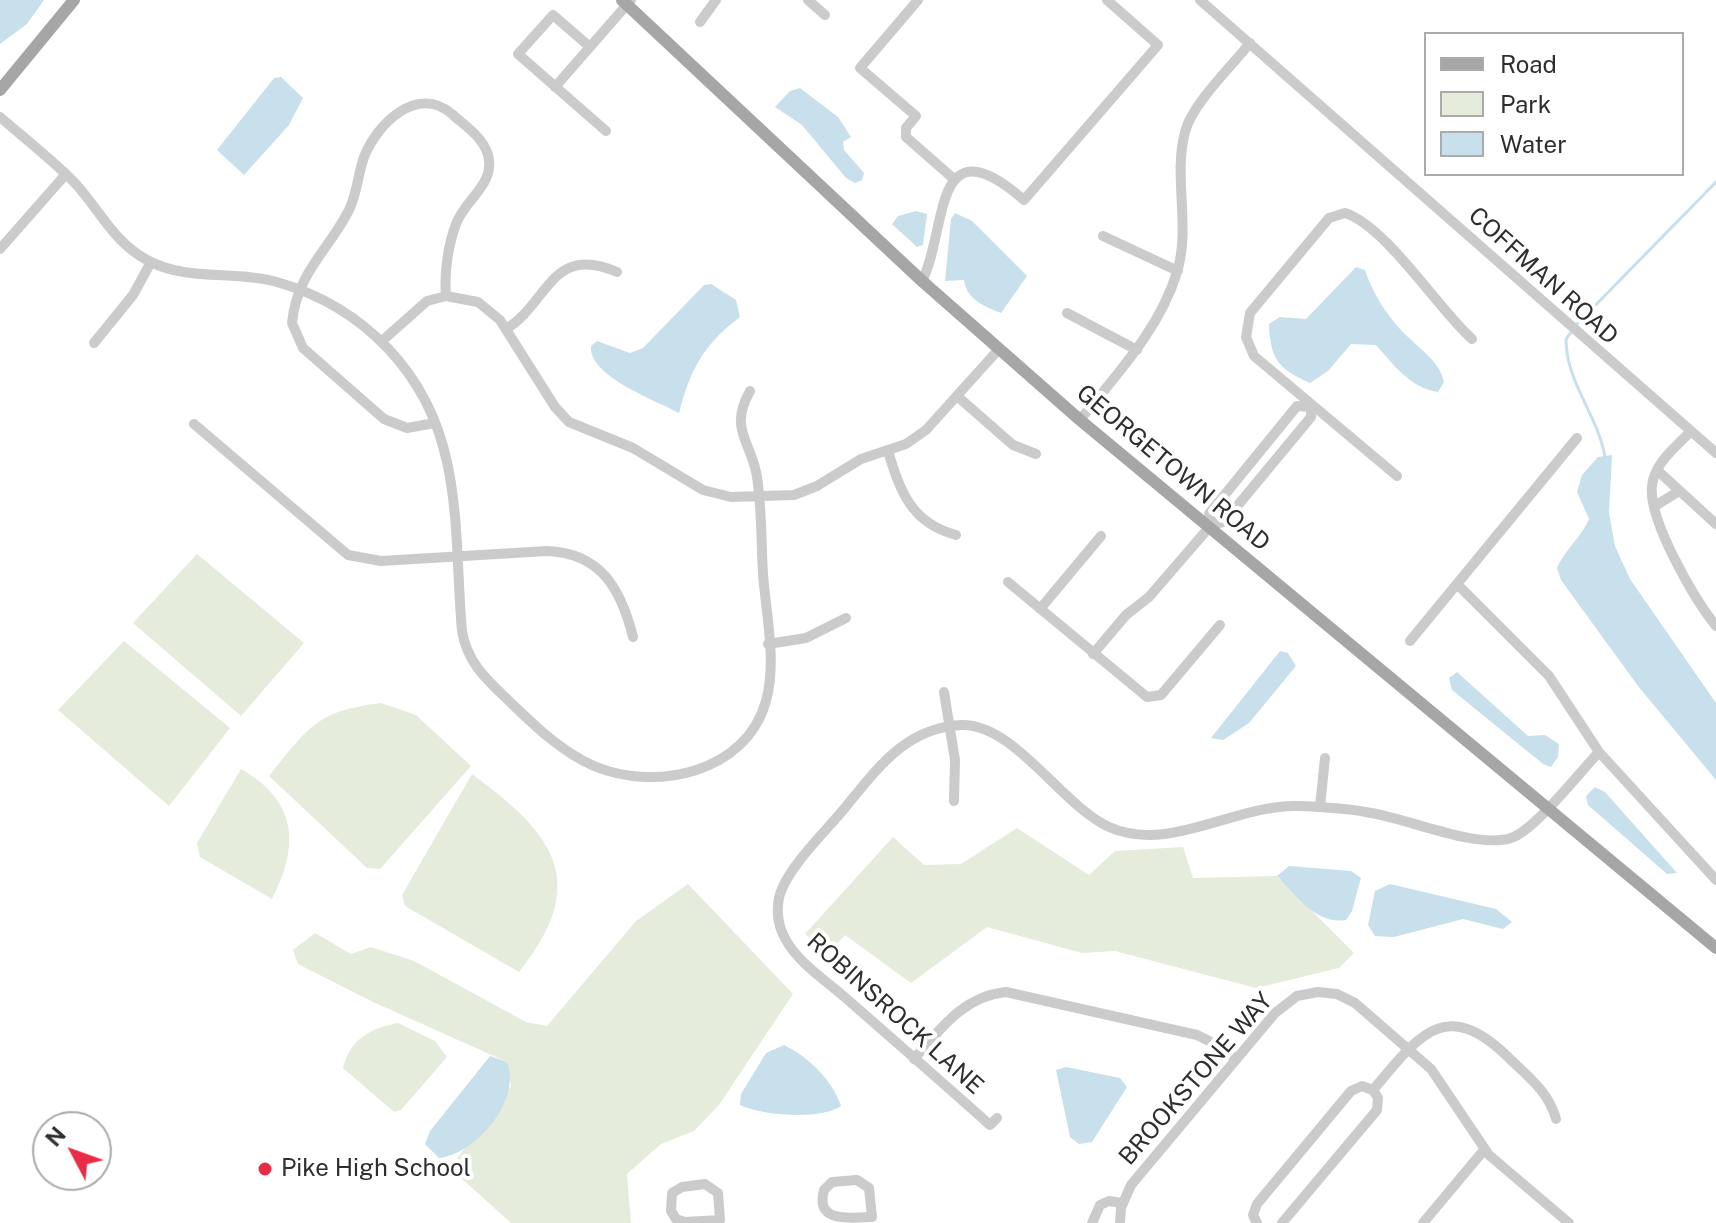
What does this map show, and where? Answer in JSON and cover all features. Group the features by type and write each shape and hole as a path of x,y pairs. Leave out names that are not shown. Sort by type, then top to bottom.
{"main road":[{"path":"0,90 74,0"},
{"name":"GEORGETOWN ROAD","path":"627,2 922,281 1080,420 1211,525 1716,948"}],"street":[{"path":"700,22 716,0"},
{"path":"808,0 825,15"},
{"path":"918,0 860,68 916,116 906,128 906,137 955,180"},
{"path":"922,281 935,254 942,200 955,180 973,173 992,175 1024,200 1158,45 1107,0"},
{"name":"COFFMAN ROAD","path":"1200,0 1716,453"},
{"path":"555,87 627,2"},
{"path":"590,47 553,15 519,49 519,56 606,131"},
{"path":"1080,420 1137,350 1178,271 1185,131 1195,112 1250,43"},
{"path":"435,423 412,428 387,421 303,348 292,323 301,290 315,258 351,206 370,146 396,114 417,103 433,103 462,123 484,144 489,168 482,187 456,222 446,273 446,296"},
{"path":"0,117 66,174 115,236 151,262 189,274 247,276 301,290 339,307 382,341 411,375 435,423 450,478 462,635 470,659 514,706 563,748 598,768 637,777 680,775 716,762 740,745 763,709 770,678 758,495 756,471 740,427 750,391"},
{"path":"0,249 66,174"},
{"path":"1397,476 1254,356 1245,329 1252,310 1327,221 1338,214 1355,217 1415,272 1472,339"},
{"path":"1103,236 1178,271"},
{"path":"94,343 133,295 151,262"},
{"path":"506,329 529,310 547,283 563,271 591,265 617,272"},
{"path":"382,341 416,308 446,296 478,302 492,311 506,329 555,407 575,427 633,448 710,493 731,497 794,495 817,486 861,459 888,451 926,430 999,349"},
{"path":"1067,313 1137,350"},
{"path":"957,396 1013,445 1036,454"},
{"path":"1211,525 1209,514 1287,418 1297,406 1310,405"},
{"path":"1093,654 1126,615 1149,597 1211,525 1224,522 1311,417 1310,405"},
{"path":"194,424 348,555 377,561 547,551 579,556 602,571 615,585 624,603 633,637"},
{"path":"1691,431 1657,470 1652,485 1655,506 1679,568 1716,626"},
{"path":"1410,641 1577,438"},
{"path":"888,451 902,494 912,510 933,526 956,535"},
{"path":"1657,470 1716,524"},
{"path":"1655,506 1679,491"},
{"path":"1040,609 1101,536"},
{"path":"1008,582 1142,695 1153,698 1161,695 1220,625"},
{"path":"1457,584 1549,676 1599,752 1716,880"},
{"path":"768,644 806,638 846,618"},
{"path":"944,692 955,760 954,801"},
{"path":"950,727 974,726 997,735 1091,816 1128,833 1164,834 1270,808 1320,807 1372,813 1497,841 1528,830 1599,752"},
{"name":"ROBINSROCK LANE","path":"950,727 916,736 889,756 791,873 781,892 778,918 784,937 795,953 990,1125 997,1118"},
{"path":"1320,807 1325,758"},
{"path":"914,1059 964,1006 986,996 1006,992 1197,1035 1236,1059"},
{"name":"BROOKSTONE WAY","path":"1120,1221 1122,1203 1131,1185 1283,1004 1310,993 1325,992 1348,999 1408,1048"},
{"path":"1373,1090 1420,1036 1439,1028 1459,1026 1479,1032 1542,1091 1556,1119"},
{"path":"1408,1048 1439,1078 1484,1150 1569,1223"},
{"path":"1257,1223 1253,1215 1257,1204 1351,1091 1362,1086 1373,1090 1378,1098 1377,1110 1282,1223"},
{"path":"1423,1223 1484,1150"},
{"path":"832,1182 864,1183 871,1192 872,1220 829,1216 823,1206 824,1190 832,1182"},
{"path":"682,1187 712,1187 719,1199 720,1222 677,1220 671,1211 672,1193 682,1187"},
{"name":"BROOKSTONE WAY","path":"1092,1223 1100,1205 1109,1201 1122,1203"}],"green space":[{"path":"197,554 304,643 241,716 133,623"},
{"path":"124,641 230,728 169,806 58,710"},
{"path":"381,703 416,715 471,766 380,869 367,868 269,776 316,724 342,711"},
{"path":"241,769 273,795 283,810 288,826 287,860 272,899 200,857 197,843"},
{"path":"472,774 524,818 542,840 554,862 558,886 554,912 541,940 519,972 405,906 402,895"},
{"path":"1017,828 1089,875 1115,851 1183,847 1193,878 1277,876 1354,953 1339,968 1256,988 1115,951 1082,953 987,927 911,983 845,935 828,954 805,934 893,837 924,865 961,864"},
{"path":"688,884 793,994 719,1105 694,1131 661,1144 627,1174 631,1223 511,1223 450,1168 511,1086 507,1062 371,1001 298,964 293,950 315,933 351,954 371,947 414,961 526,1022 547,1026 636,921"},
{"path":"398,1023 435,1041 447,1057 401,1110 394,1112 343,1068 351,1049 363,1036"}],"water":[{"path":"0,0 44,0 27,24 0,44"},
{"path":"281,77 303,98 289,125 244,175 217,150 274,78"},
{"path":"800,88 838,117 851,137 843,142 844,150 864,173 862,180 855,183 846,178 802,125 775,107 790,91"},
{"path":"916,211 927,214 923,245 917,247 892,224 898,216"},
{"path":"955,213 972,221 1027,276 1001,313 972,297 964,280 945,281 951,219"},
{"path":"1356,267 1365,270 1375,294 1394,322 1438,367 1444,382 1438,392 1411,380 1376,345 1351,344 1328,371 1310,383 1290,373 1278,361 1271,346 1269,324 1280,317 1306,319"},
{"path":"711,284 736,300 740,317 717,337 700,359 679,413 611,377 593,357 591,346 597,341 630,353 643,348 704,285"},
{"path":"1612,455 1609,513 1615,546 1630,579 1716,703 1716,780 1638,686 1561,580 1557,568 1589,519 1577,492 1582,475 1598,457"},
{"path":"1280,651 1288,653 1296,666 1249,723 1223,740 1211,738"},
{"path":"1457,672 1528,736 1545,735 1559,744 1558,757 1551,767 1543,764 1452,690 1449,678"},
{"path":"1595,787 1605,792 1677,873 1667,874 1588,805 1586,796"},
{"path":"1289,866 1351,871 1361,878 1352,911 1346,920 1325,918 1300,900 1277,876"},
{"path":"1390,884 1496,909 1512,922 1503,929 1463,919 1394,937 1375,936 1368,925 1375,891"},
{"path":"784,1045 819,1071 841,1106 820,1113 792,1115 763,1112 740,1105 741,1094 766,1053"},
{"path":"490,1056 507,1062 510,1077 502,1108 481,1136 468,1147 439,1158 425,1144 430,1131"},
{"path":"1066,1067 1120,1078 1127,1087 1092,1142 1079,1144 1070,1137 1056,1070"}],"waterway":[{"path":"1576,325 1716,182"},
{"path":"1572,331 1566,339 1567,355 1605,457"}],"place":[{"name":"Pike High School","path":"265,1169"}]}
